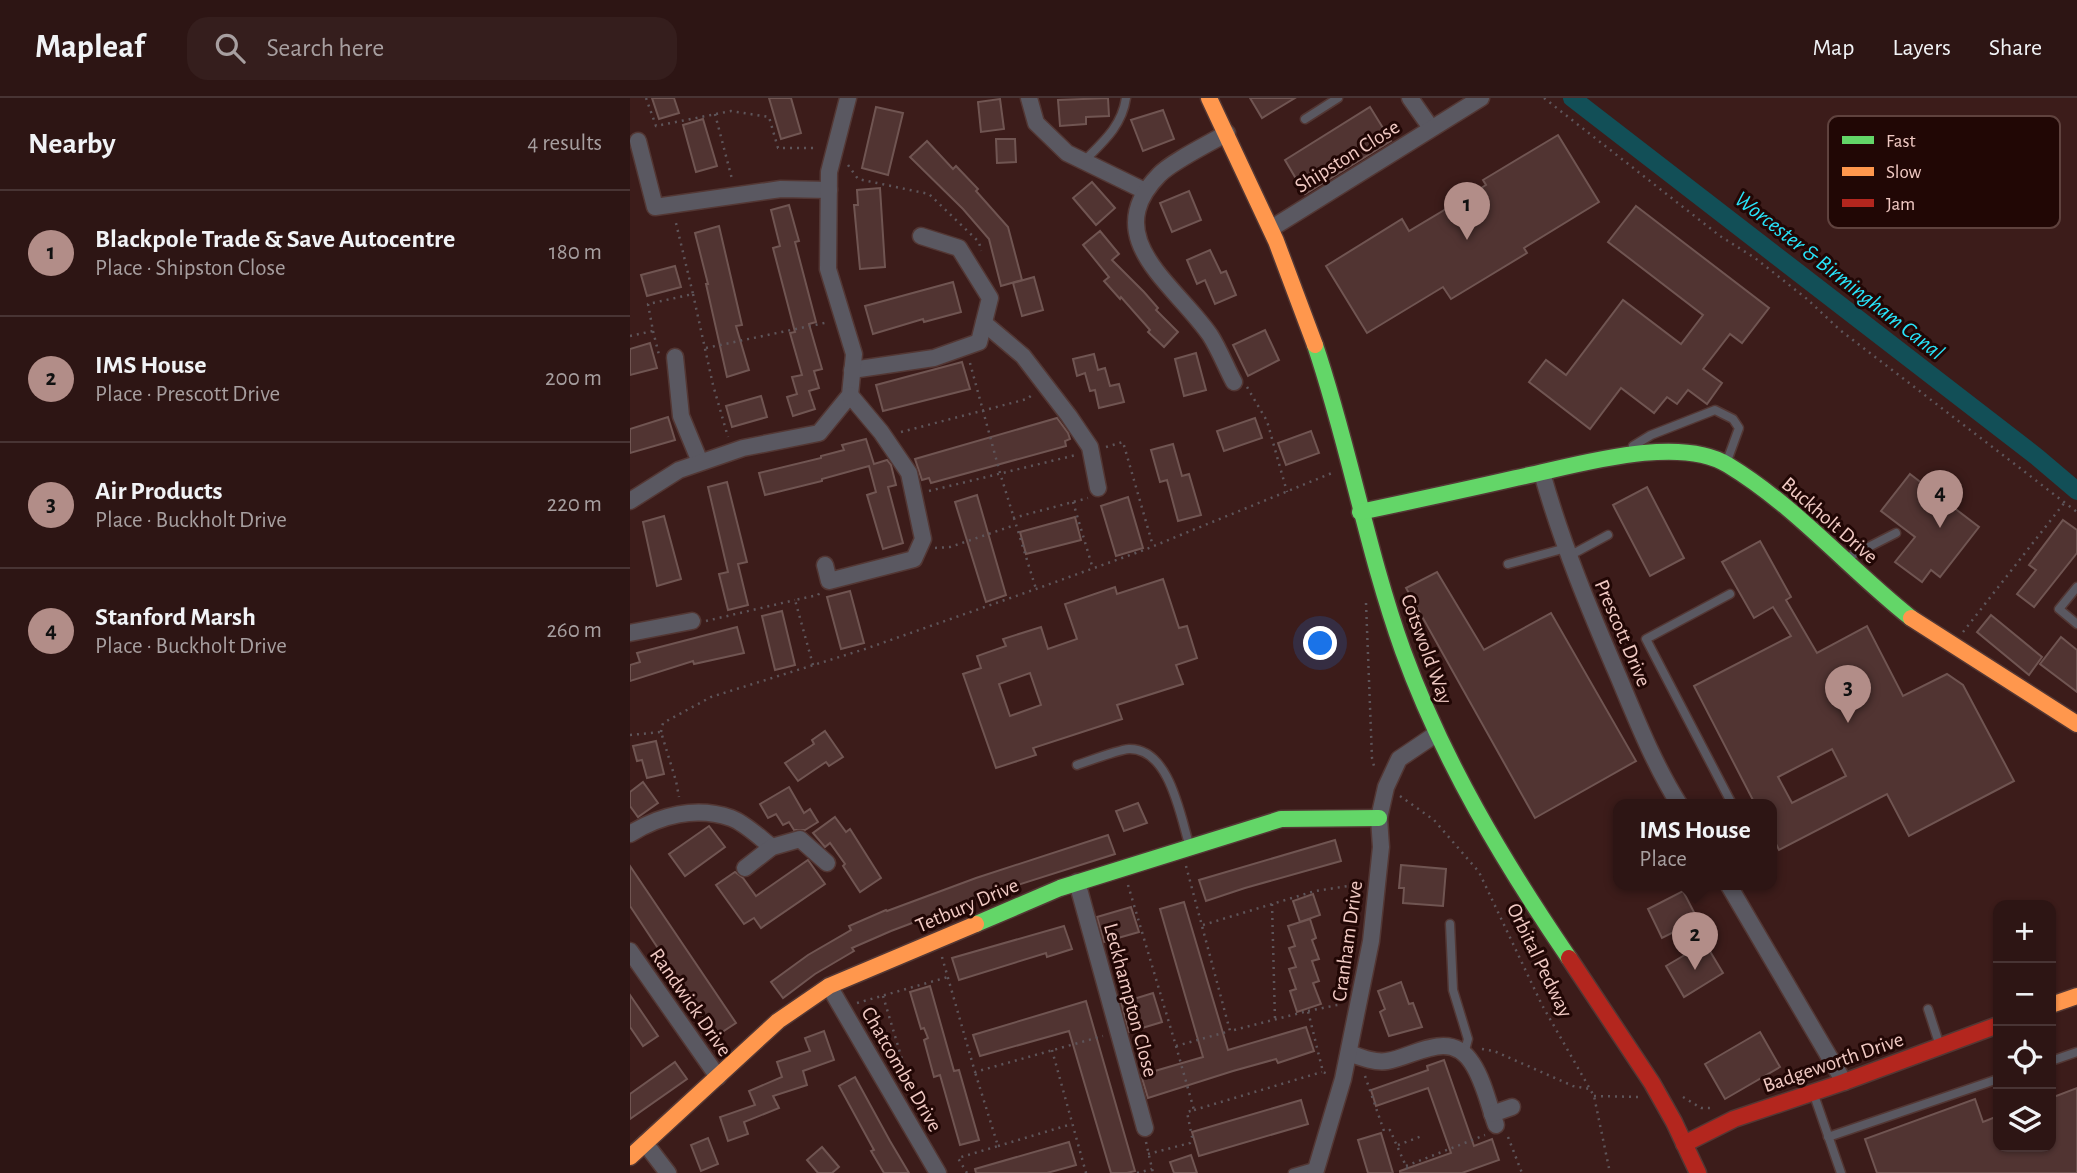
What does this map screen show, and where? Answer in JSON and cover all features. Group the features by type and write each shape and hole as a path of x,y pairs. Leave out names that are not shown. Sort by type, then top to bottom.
{"street":[{"path":"630,501 679,470 701,462 732,452 818,433 850,395 854,354 828,269 829,172 848,98"},
{"path":"1029,98 1036,123 1067,153 1145,191"},
{"name":"Cotswold Way","path":"1209,98 1272,228 1311,331 1380,580 1416,684 1437,734 1508,863 1659,1094 1698,1173"},
{"path":"1410,98 1431,128"},
{"name":"Shipston Close","path":"1272,228 1480,98"},
{"path":"1227,133 1160,173 1145,191 1135,219 1138,244 1159,275 1179,295 1211,336 1234,382"},
{"path":"638,141 655,206 780,189 829,190"},
{"path":"852,370 934,358 979,342 990,298 959,248 922,236"},
{"path":"984,323 1023,356 1069,416 1091,451 1098,488"},
{"path":"675,357 681,416 701,462"},
{"path":"827,573 914,559 923,539 909,473 884,436 850,395"},
{"name":"Buckholt Drive","path":"1360,512 1621,454 1666,450 1726,463 1798,515 1881,594 1952,646 2077,724"},
{"name":"Prescott Drive","path":"1542,473 1582,592 1660,773 1676,799"},
{"path":"630,634 692,621"},
{"name":"Cranham Drive","path":"1316,1169 1343,1079 1371,941 1381,847 1378,818 1386,787 1399,759 1437,734"},
{"path":"630,834 663,817 693,812 733,818 772,847"},
{"name":"Tetbury Drive","path":"630,1157 778,1021 829,986 1077,882 1186,848 1282,819 1378,818"},
{"path":"745,868 772,847 800,839 827,863"},
{"name":"Leckhampton Close","path":"1077,882 1145,1128"},
{"path":"1734,890 1844,1082"},
{"name":"Randwick Drive","path":"630,951 718,1077"},
{"name":"Chatcombe Drive","path":"829,986 938,1173"},
{"path":"2056,1003 2077,996"},
{"name":"Badgeworth Drive","path":"1684,1144 1734,1119 1995,1026"},
{"path":"1349,1053 1381,1062 1436,1045 1470,1053 1496,1125 1512,1107"},
{"path":"645,1143 668,1173"}],"lane":[{"path":"1084,161 1120,121 1126,98"},
{"path":"1305,119 1338,98"},
{"path":"1621,454 1651,435 1715,410 1733,419 1739,428 1726,463"},
{"path":"1845,559 1896,533"},
{"path":"1508,564 1567,552 1608,535"},
{"path":"2077,587 2059,610 2077,624"},
{"path":"1728,799 1646,639 1730,594"},
{"path":"1077,765 1130,749 1154,757 1167,775 1186,848"},
{"path":"1450,924 1454,998 1470,1053"},
{"path":"1928,1009 1940,1046"},
{"path":"2056,1059 2077,1052"},
{"path":"1828,1137 1993,1081"},
{"path":"1813,1092 1841,1173"},
{"path":"1293,1173 1316,1169"}],"path":[{"path":"1544,98 1720,236 1766,266 1840,330 2077,512"},
{"path":"715,114 736,194"},
{"path":"671,204 713,385 732,452"},
{"path":"630,336 653,331 648,304 693,294"},
{"path":"706,348 843,319"},
{"path":"966,346 1000,473 1036,590"},
{"path":"1234,382 1247,386 1267,421 1287,492"},
{"path":"884,436 1027,399 1045,385"},
{"path":"913,494 1123,442 1153,546"},
{"path":"678,814 680,804 661,732 663,723 711,697 1036,590 1348,467"},
{"path":"1013,517 1095,496 1098,488"},
{"path":"1073,502 1093,569"},
{"path":"1952,646 2065,502"},
{"path":"919,550 950,547 1015,525"},
{"path":"692,621 699,623 818,595 827,573"},
{"path":"1366,592 1372,758 1377,781"},
{"path":"795,600 813,665"},
{"path":"630,735 661,732"},
{"name":"Orbital Pedway","path":"1396,793 1434,820 1479,872 1542,1005 1594,1096 1610,1173"},
{"path":"1186,848 1230,1031"},
{"path":"1123,868 1194,1110"},
{"path":"1203,925 1315,891 1377,882"},
{"path":"1272,904 1275,1020"},
{"path":"937,940 998,1146"},
{"path":"841,1007 948,977"},
{"path":"883,996 914,1101"},
{"path":"1176,1046 1360,1000"},
{"path":"1308,1011 1322,1072"},
{"path":"975,1072 1118,1031"},
{"path":"1470,1053 1482,1049 1494,1051 1573,1086 1590,1089"},
{"path":"1052,1050 1086,1173"},
{"path":"1148,1154 1190,1143 1192,1137 1187,1112 1322,1072 1343,1079"},
{"path":"1363,1072 1384,1131 1390,1130 1409,1173"},
{"path":"1594,1096 1648,1097"},
{"path":"967,1173 958,1158 1072,1124"},
{"path":"1406,1166 1496,1125 1522,1173"},
{"path":"1137,1173 1153,1171 1145,1128"},
{"path":"1398,1145 1422,1136"}],"building":[{"path":"652,98 674,98 679,113 659,119"},
{"path":"769,98 791,98 801,133 781,139"},
{"path":"1108,98 1109,116 1086,117 1086,124 1060,126 1058,100"},
{"path":"1250,98 1295,98 1262,118"},
{"path":"1000,99 1004,129 981,132 978,102"},
{"path":"876,107 903,113 888,175 862,168"},
{"path":"1370,107 1391,141 1305,194 1285,160"},
{"path":"1163,110 1174,139 1143,151 1131,120"},
{"path":"703,119 717,166 696,172 683,125"},
{"path":"1558,135 1599,202 1524,248 1527,253 1451,299 1443,287 1367,333 1326,266 1402,219 1409,231 1486,185 1483,180"},
{"path":"996,139 1015,139 1016,162 997,163"},
{"path":"927,141 953,169 956,166 978,189 976,191 1008,227 1022,280 1001,286 989,239 910,157"},
{"path":"1092,182 1115,208 1096,225 1073,198"},
{"path":"880,188 885,267 860,269 854,205 858,205 857,190"},
{"path":"1189,191 1201,220 1172,232 1160,203"},
{"path":"789,205 799,241 795,242 816,322 809,324 822,369 814,371 819,388 809,391 815,409 793,416 787,397 797,394 792,377 802,375 790,333 795,332 773,248 780,246 771,210"},
{"path":"1636,206 1769,308 1742,343 1730,334 1703,369 1722,383 1707,404 1688,390 1677,404 1667,397 1654,413 1621,388 1590,429 1529,382 1546,360 1566,375 1623,300 1681,344 1703,315 1608,242"},
{"path":"719,226 742,325 736,326 749,370 727,377 695,233"},
{"path":"1100,231 1119,254 1112,260 1178,332 1164,347 1104,281 1109,277 1083,245"},
{"path":"1210,250 1221,273 1226,271 1236,295 1215,304 1205,280 1197,284 1187,260"},
{"path":"675,266 681,287 647,296 641,275"},
{"path":"1034,277 1043,310 1022,316 1013,283"},
{"path":"953,282 961,312 924,322 923,319 873,334 865,306"},
{"path":"1265,330 1279,360 1248,376 1233,345"},
{"path":"650,343 657,368 630,375 630,349"},
{"path":"1196,353 1206,390 1184,396 1175,359"},
{"path":"1094,354 1098,370 1105,368 1110,386 1119,384 1124,402 1099,408 1095,390 1090,391 1085,373 1077,376 1073,359"},
{"path":"962,362 970,389 883,411 876,385"},
{"path":"761,396 767,417 732,427 726,406"},
{"path":"668,417 675,440 630,453 630,429"},
{"path":"1057,418 1070,439 1065,441 1066,446 931,483 929,478 922,480 915,459"},
{"path":"1255,418 1262,438 1224,451 1217,431"},
{"path":"1311,431 1319,453 1286,465 1278,443"},
{"path":"866,439 874,464 887,460 891,465 896,485 888,487 903,543 883,549 867,495 876,492 869,466 765,495 759,473 821,458 844,450 842,445"},
{"path":"1173,444 1182,476 1189,474 1201,515 1178,521 1167,480 1160,482 1151,450"},
{"path":"1910,474 1979,527 1940,577 1931,570 1922,582 1895,562 1915,537 1881,511"},
{"path":"727,482 747,562 738,564 748,605 728,610 719,574 728,572 708,487"},
{"path":"1647,487 1684,558 1650,576 1613,505"},
{"path":"977,495 1006,595 986,602 955,502"},
{"path":"1128,497 1143,548 1116,556 1101,506"},
{"path":"664,516 681,579 657,586 643,522"},
{"path":"1075,517 1081,540 1026,554 1020,532"},
{"path":"2063,520 2077,530 2077,553 2034,607 2017,594 2036,570 2029,565"},
{"path":"1760,541 1791,597 1786,600 1817,653 1867,626 1903,696 1947,674 1963,685 2014,781 1909,836 1887,794 1779,850 1777,799 1752,799 1694,686 1791,636 1773,607 1754,618 1722,562","holes":["1832,749 1846,776 1792,803 1778,777"]},
{"path":"1437,572 1484,650 1551,613 1636,761 1535,818 1406,588"},
{"path":"1163,579 1179,628 1187,626 1197,658 1176,665 1183,684 1117,705 1122,719 1033,748 1036,755 996,768 963,674 981,668 977,656 1006,646 1003,639 1041,627 1048,649 1077,639 1065,604 1115,587 1117,594","holes":["1030,673 1041,705 1010,716 999,684"]},
{"path":"850,591 864,643 841,649 827,597"},
{"path":"782,611 795,665 775,670 762,616"},
{"path":"1991,615 2042,657 2029,675 1977,632"},
{"path":"737,627 744,653 694,664 693,661 630,681 630,665 640,662 637,653"},
{"path":"2061,637 2077,650 2077,692 2040,664"},
{"path":"825,731 843,757 829,766 826,762 798,781 785,763 814,744 812,740"},
{"path":"656,741 664,774 647,778 642,760 637,761 633,746"},
{"path":"643,782 658,803 638,817 630,806 630,792"},
{"path":"789,787 804,813 810,809 818,822 805,830 794,830 789,822 783,825 776,814 768,818 760,804"},
{"path":"1138,803 1147,823 1124,831 1116,811"},
{"path":"835,817 846,832 850,829 881,878 860,892 830,843 825,847 813,833"},
{"path":"709,826 725,847 685,876 669,854"},
{"path":"1108,835 1115,854 989,894 891,931 852,948 854,951 815,974 783,998 771,982 808,955 851,930 849,926 976,878"},
{"path":"1335,840 1341,861 1206,901 1199,880"},
{"path":"808,860 825,884 761,928 754,918 744,924 716,885 735,872 756,896"},
{"path":"1401,865 1446,869 1443,906 1403,903 1404,888 1399,888"},
{"path":"630,866 736,1023 716,1036 630,906"},
{"path":"1683,891 1698,920 1662,938 1648,909"},
{"path":"1313,894 1320,915 1300,922 1293,901"},
{"path":"1184,902 1228,1050 1306,1027 1314,1051 1278,1063 1276,1059 1233,1071 1148,1098 1141,1075 1203,1057 1160,909"},
{"path":"1131,907 1139,932 1104,942 1097,917"},
{"path":"1310,919 1316,938 1312,940 1319,959 1312,961 1319,981 1313,983 1321,1004 1297,1012 1290,991 1296,989 1289,969 1296,967 1289,948 1295,946 1288,926"},
{"path":"1064,926 1072,949 1047,957 1046,953 959,980 952,958"},
{"path":"1705,943 1723,973 1684,997 1666,966"},
{"path":"1401,982 1422,1027 1389,1036 1380,1012 1385,1009 1378,991"},
{"path":"930,986 954,1071 959,1070 979,1140 960,1145 940,1075 934,1077 924,1040 928,1038 924,1028 921,1029 910,992"},
{"path":"1153,993 1162,1022 1129,1032 1121,1003"},
{"path":"630,995 658,1036 643,1046 630,1027"},
{"path":"1086,1001 1135,1171 1111,1173 1069,1031 980,1056 973,1035"},
{"path":"824,1031 834,1060 803,1071 807,1085 773,1096 779,1108 744,1122 748,1134 728,1141 720,1117 755,1105 749,1091 782,1077 777,1062 810,1051 805,1038"},
{"path":"1760,1032 1780,1067 1725,1099 1705,1064"},
{"path":"1444,1060 1474,1146 1492,1139 1499,1160 1462,1173 1400,1173 1451,1153 1428,1088 1376,1106 1371,1090 1428,1070 1427,1066"},
{"path":"675,1062 687,1079 630,1119 630,1094"},
{"path":"855,1077 909,1173 884,1173 871,1151 874,1150 839,1086"},
{"path":"2077,1088 2077,1173 1877,1173 1865,1139 1975,1099 1983,1122 1993,1118 1993,1152 2056,1152 2056,1096"},
{"path":"1301,1100 1308,1124 1199,1156 1192,1132"},
{"path":"1381,1133 1393,1173 1368,1173 1358,1140"},
{"path":"708,1138 718,1164 701,1171 691,1145"},
{"path":"1069,1142 1076,1165 1047,1173 976,1173 975,1169"},
{"path":"822,1147 839,1167 832,1173 818,1173 807,1160"},
{"path":"1191,1155 1197,1173 1174,1173 1170,1162"}],"waterway":[{"name":"Worcester & Birmingham Canal","path":"1572,98 2037,457 2077,491"}],"traffic: fast":[{"path":"1315,345 1390,613 1419,692 1476,809 1569,958"},
{"path":"1360,512 1623,455 1681,452 1707,456 1728,465 1777,500 1911,618"},
{"path":"976,924 1060,888 1281,819 1379,818"}],"traffic: slow":[{"path":"1209,98 1276,241 1315,345"},
{"path":"1911,618 2077,724"},
{"path":"630,1157 778,1021 829,986 976,924"},
{"path":"2056,1003 2077,996"}],"traffic: jam":[{"path":"1569,958 1652,1083 1698,1173"},
{"path":"1684,1144 1734,1119 1995,1026"}],"place":[{"name":"Blackpole Trade & Save Autocentre","path":"1467,240"},
{"name":"Stanford Marsh","path":"1940,528"},
{"name":"Air Products","path":"1848,723"},
{"name":"IMS House","path":"1695,970"}]}
